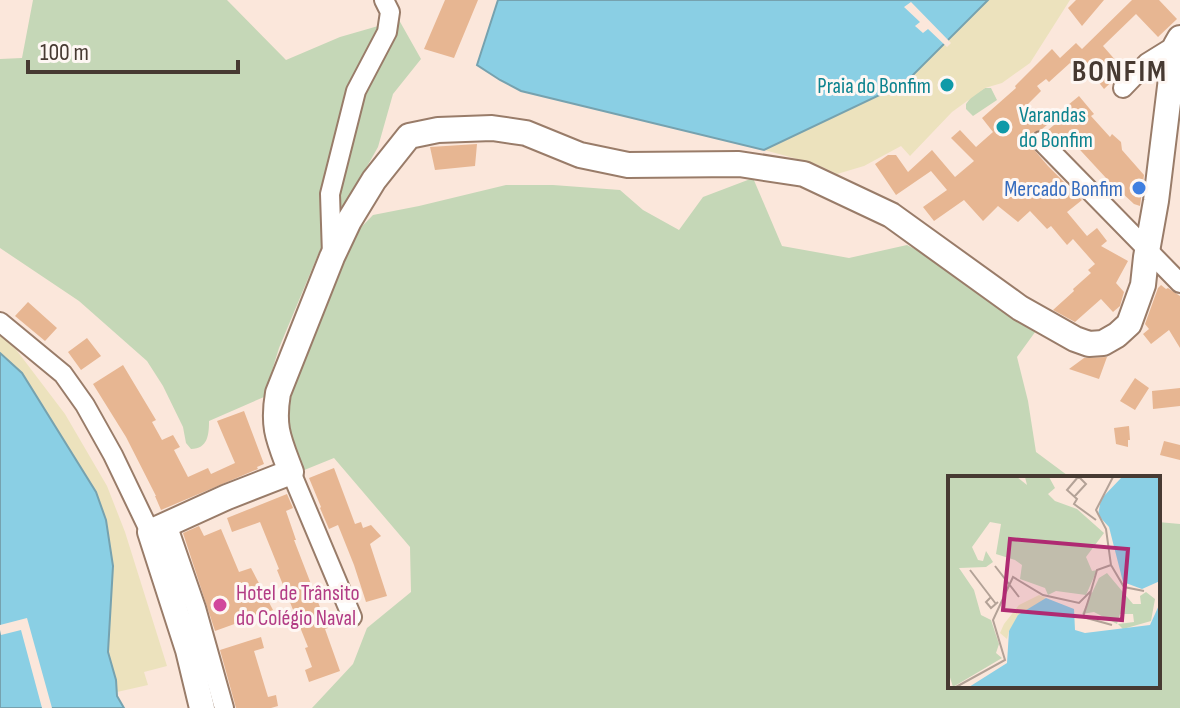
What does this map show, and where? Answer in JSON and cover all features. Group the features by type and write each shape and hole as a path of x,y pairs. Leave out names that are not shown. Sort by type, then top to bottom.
{"main road":[{"path":"202,708 158,528 291,472 277,433 275,413 278,393 349,221 374,180 409,136 438,130 492,128 526,133 580,155 628,165 739,164 804,174 891,215 1020,308 1075,339 1089,344 1103,343 1129,324 1143,285 1173,123 1178,41"}],"street":[{"path":"332,257 330,194 356,91 387,32 390,12 384,0"},
{"path":"1123,88 1147,63 1178,41"},
{"path":"1041,141 1180,283"},
{"path":"0,322 63,374 85,405 158,528 196,608 224,708"},
{"path":"291,472 352,617"}],"green space":[{"path":"33,0 227,0 286,60 340,37 399,20 421,59 393,94 378,147 320,250 279,348 264,397 209,421 206,440 197,448 191,449 186,443 183,427 147,361 79,301 0,248 0,59 22,58"},
{"path":"985,88 991,88 997,100 973,116 966,109 966,104"},
{"path":"753,178 782,246 849,258 907,245 1046,317 1017,357 1036,452 1068,476 948,476 948,688 1160,688 1160,522 1180,524 1180,708 312,708 353,664 367,628 411,592 410,547 334,458 292,475 277,433 332,257 373,215 506,185 620,190 643,210 679,230 703,197"}],"sand":[{"name":"Praia do Bonfim","path":"988,0 1070,0 1030,63 1002,83 985,88 952,112 910,156 901,146 864,166 837,174 816,164 764,150 905,83"},
{"path":"0,334 8,339 65,414 107,486 125,532 167,666 144,672 148,685 117,692 108,652 113,566 106,520 96,492 22,373 0,353"}],"water":[{"path":"498,0 988,0 905,83 764,150 521,91 500,80 477,65"},
{"path":"0,353 22,373 96,492 106,520 113,566 108,652 117,696 124,708 0,708"}],"pier":[{"path":"911,2 951,43 947,47 928,29 923,33 915,26 920,22 904,7"},
{"path":"27,618 52,708 42,708 21,630 1,635 0,625"}],"building":[{"path":"445,0 478,0 454,58 424,49"},
{"path":"1076,0 1104,0 1082,26 1068,8"},
{"path":"1132,0 1159,0 1177,19 1158,37 1136,14 1103,46 1124,70 1104,89 1089,70 1082,76 1070,63 1049,82 1046,79 1037,86 1041,91 1028,104 1047,125 1032,133 1030,145 1082,200 1067,212 1087,236 1097,228 1107,241 1101,246 1128,261 1116,283 1124,292 1120,306 1113,312 1101,299 1075,322 1053,310 1091,273 1088,270 1095,264 1073,239 1067,245 1051,226 1047,229 1030,211 1018,222 998,206 983,221 964,200 934,221 923,207 947,190 931,171 896,195 875,164 888,155 896,155 908,172 932,150 955,177 974,161 951,138 960,130 976,147 993,132 982,118 1016,88 1052,49 1060,58 1076,43 1082,49"},
{"path":"1079,96 1094,114 1091,116 1110,137 1112,134 1121,142 1122,150 1144,175 1140,206 1119,192 1069,138 1061,144 1048,130 1066,115 1062,110"},
{"path":"477,144 475,166 435,170 430,147"},
{"path":"1161,285 1180,296 1180,348 1169,330 1151,344 1143,334 1149,329 1145,324"},
{"path":"28,302 57,328 45,341 15,316"},
{"path":"87,338 101,356 81,370 68,352"},
{"path":"1107,357 1099,379 1069,369 1084,358"},
{"path":"123,365 156,420 152,422 162,440 173,435 180,447 174,450 188,477 208,468 211,474 235,463 217,421 244,411 264,464 161,510 126,437 93,384"},
{"path":"1135,378 1149,388 1135,410 1120,401"},
{"path":"1180,388 1180,406 1153,409 1152,391"},
{"path":"1129,426 1128,447 1116,444 1114,428"},
{"path":"1164,441 1180,445 1180,460 1160,455"},
{"path":"334,468 355,524 361,522 363,528 371,525 381,536 370,544 387,596 366,602 338,525 329,529 320,508 309,478"},
{"path":"287,494 293,508 286,511 294,540 328,628 325,629 340,671 309,682 305,670 312,667 305,648 308,647 260,522 232,532 227,518"},
{"path":"199,526 204,536 221,529 239,572 251,568 273,610 215,631 183,533"},
{"path":"261,637 264,648 254,651 268,697 276,695 278,706 236,708 220,650"}],"place":[{"name":"Praia do Bonfim","path":"947,85"},
{"name":"Varandas do Bonfim","path":"1003,127"},
{"name":"Mercado Bonfim","path":"1139,188"},
{"name":"Hotel de Trânsito do Colégio Naval","path":"220,605"}],"district":[{"name":"BONFIM","path":"1120,71"}]}
